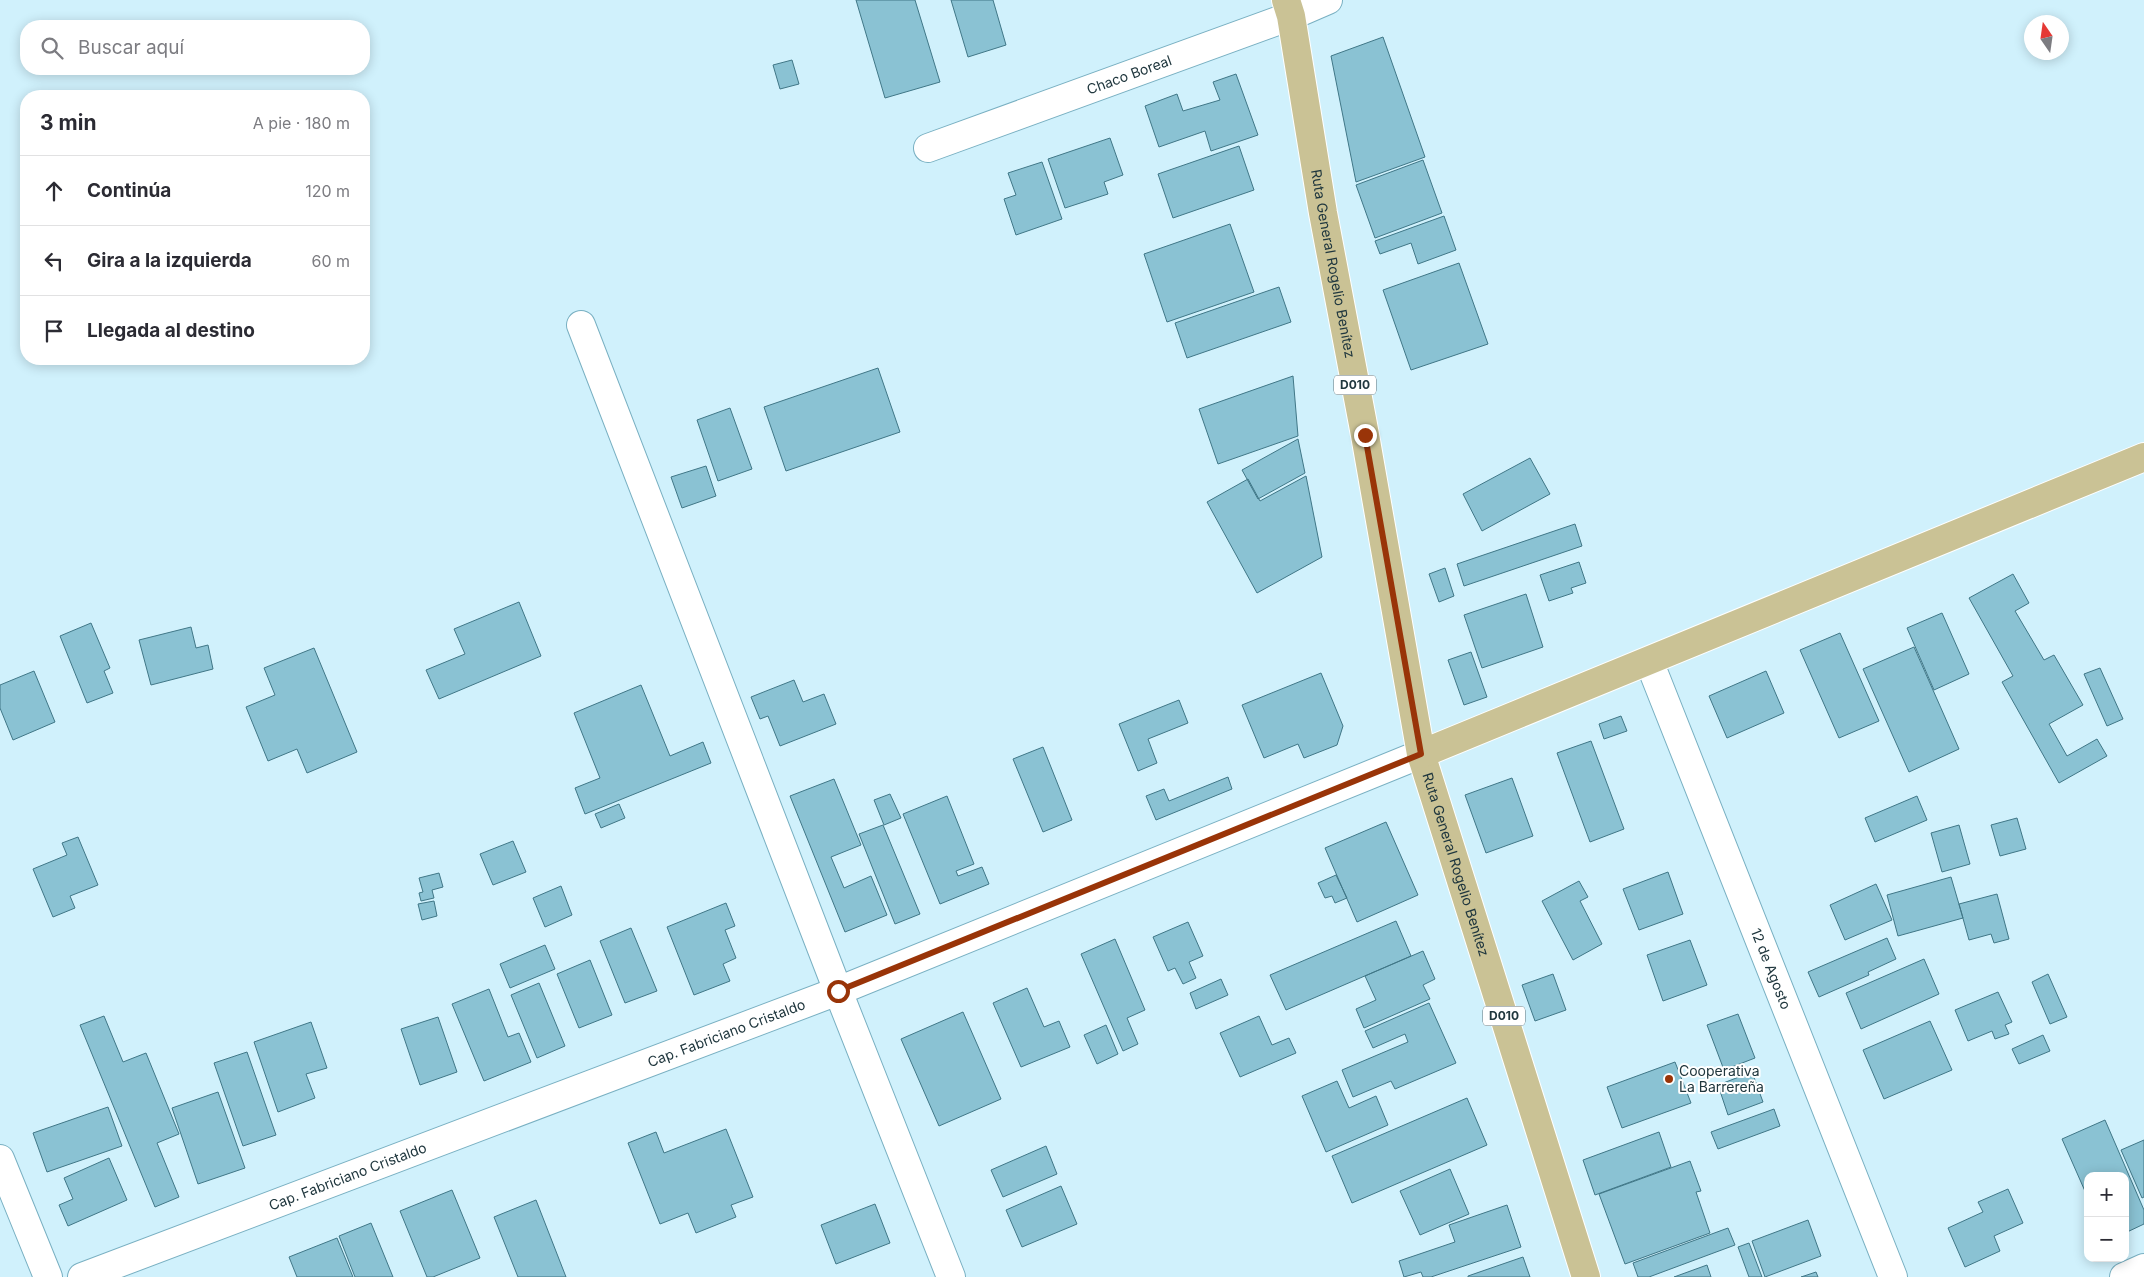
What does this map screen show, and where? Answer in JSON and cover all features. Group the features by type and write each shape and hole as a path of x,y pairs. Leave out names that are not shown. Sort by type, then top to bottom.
{"main road":[{"name":"Ruta General Rogelio Benítez","path":"1288,8 1323,213 1363,425 1421,754 1586,1277"},
{"path":"1421,754 2144,457"}],"street":[{"name":"Chaco Boreal","path":"928,148 1288,8 1328,0"},
{"path":"581,325 838,991 951,1277"},
{"name":"12 de Agosto","path":"1649,661 1893,1277"},
{"name":"Cap. Fabriciano Cristaldo","path":"82,1277 838,991 1421,754"},
{"path":"0,1159 48,1277"},
{"path":"2124,1277 2144,1268"}],"building":[{"path":"856,0 915,0 940,82 885,98"},
{"path":"951,0 993,0 1006,45 968,57"},
{"path":"1383,37 1425,157 1356,182 1331,56"},
{"path":"792,60 799,84 780,89 773,65"},
{"path":"1236,74 1258,135 1211,151 1205,131 1159,147 1145,106 1177,94 1183,111 1220,100 1213,82"},
{"path":"1110,138 1123,175 1104,182 1108,194 1065,208 1048,159"},
{"path":"1239,146 1254,190 1173,218 1158,174"},
{"path":"1423,160 1442,213 1375,238 1356,185"},
{"path":"1042,162 1062,219 1016,235 1004,199 1016,195 1008,173"},
{"path":"1444,216 1456,250 1418,264 1411,243 1380,254 1375,241"},
{"path":"1230,224 1254,292 1167,322 1144,254"},
{"path":"1459,263 1488,344 1411,370 1383,290"},
{"path":"1279,287 1291,322 1187,358 1175,323"},
{"path":"878,368 900,432 786,471 764,407"},
{"path":"1293,376 1298,436 1218,464 1199,409"},
{"path":"730,408 752,469 718,481 697,420"},
{"path":"1298,439 1305,473 1258,499 1242,470"},
{"path":"1530,458 1550,494 1482,531 1463,494"},
{"path":"706,466 716,496 682,508 671,477"},
{"path":"1306,476 1322,557 1257,593 1207,502 1248,479 1260,501"},
{"path":"1575,524 1582,546 1464,586 1457,564"},
{"path":"1579,562 1586,583 1571,588 1573,593 1549,601 1540,575"},
{"path":"1445,568 1454,596 1439,602 1429,574"},
{"path":"2013,574 2029,603 2015,611 2044,660 2054,655 2083,705 2049,724 2067,756 2097,739 2107,756 2059,783 2002,682 2013,676 1969,598"},
{"path":"1526,594 1543,647 1482,668 1464,615"},
{"path":"519,602 541,656 439,699 426,670 465,654 454,629"},
{"path":"1942,613 1969,674 1934,690 1907,628"},
{"path":"91,623 110,668 104,671 113,693 87,703 60,636"},
{"path":"191,627 196,648 208,645 213,669 151,685 139,640"},
{"path":"1840,633 1879,721 1839,738 1800,650"},
{"path":"1914,647 1959,749 1909,772 1863,669"},
{"path":"314,648 357,752 307,773 297,749 268,761 246,707 275,695 264,668"},
{"path":"1471,652 1487,697 1464,705 1448,660"},
{"path":"2100,668 2123,719 2107,726 2084,674"},
{"path":"34,671 55,722 13,740 0,708 0,685"},
{"path":"1766,671 1784,713 1727,738 1709,696"},
{"path":"1321,673 1343,726 1337,745 1304,758 1298,744 1264,758 1242,705"},
{"path":"794,680 803,702 824,694 836,724 780,746 768,716 760,719 751,697"},
{"path":"641,685 670,756 703,742 711,763 585,814 575,788 600,778 574,713"},
{"path":"1179,700 1188,723 1148,739 1157,763 1138,771 1119,724"},
{"path":"1621,716 1627,731 1604,739 1599,724"},
{"path":"1591,741 1624,829 1590,842 1557,753"},
{"path":"1043,747 1072,820 1043,832 1013,759"},
{"path":"1228,777 1232,789 1156,820 1146,796 1164,789 1169,801"},
{"path":"1512,778 1533,836 1486,853 1465,795"},
{"path":"834,779 861,845 831,857 844,888 871,876 887,915 845,932 790,796"},
{"path":"890,794 901,818 884,825 874,800"},
{"path":"947,796 974,864 956,871 958,876 982,867 989,884 940,904 903,814"},
{"path":"1917,796 1927,820 1875,842 1865,818"},
{"path":"619,804 625,818 601,828 595,814"},
{"path":"2017,818 2026,849 2000,856 1991,825"},
{"path":"1386,822 1418,895 1357,922 1325,848"},
{"path":"883,825 920,914 895,924 859,834"},
{"path":"1959,825 1970,864 1942,872 1931,833"},
{"path":"78,837 98,885 70,896 75,908 53,917 33,869 67,855 62,843"},
{"path":"513,841 526,872 493,885 480,854"},
{"path":"1668,872 1683,914 1639,930 1623,889"},
{"path":"439,873 443,887 432,890 434,898 421,901 419,893 423,892 419,878"},
{"path":"1336,875 1347,898 1335,903 1332,896 1325,898 1318,883"},
{"path":"1951,877 1963,918 1898,936 1887,895"},
{"path":"1579,881 1588,897 1580,901 1602,944 1573,960 1542,901"},
{"path":"1876,884 1892,920 1845,940 1830,905"},
{"path":"561,886 572,915 545,927 533,898"},
{"path":"1997,894 2009,939 1994,943 1991,934 1969,940 1959,904"},
{"path":"434,901 437,916 422,920 418,904"},
{"path":"726,903 735,926 725,930 736,958 723,964 730,981 694,995 667,927"},
{"path":"1396,921 1411,956 1286,1010 1270,975"},
{"path":"1188,922 1203,956 1189,962 1196,978 1183,984 1175,968 1168,971 1153,937"},
{"path":"631,928 657,991 625,1003 600,941"},
{"path":"1887,938 1896,959 1868,972 1869,975 1819,997 1808,972"},
{"path":"1115,939 1145,1010 1127,1018 1138,1044 1123,1051 1081,954"},
{"path":"1690,940 1707,985 1663,1001 1647,955"},
{"path":"545,945 555,969 510,988 500,964"},
{"path":"1423,951 1435,979 1423,985 1430,999 1364,1028 1356,1009 1376,1000 1365,976"},
{"path":"1924,959 1939,994 1861,1029 1846,993"},
{"path":"590,960 612,1015 579,1028 557,974"},
{"path":"1553,974 1566,1010 1535,1021 1522,985"},
{"path":"2048,974 2067,1017 2050,1024 2032,982"},
{"path":"1221,979 1228,995 1196,1009 1190,993"},
{"path":"539,983 565,1046 537,1058 511,995"},
{"path":"1027,988 1044,1027 1059,1021 1070,1047 1021,1067 993,1003"},
{"path":"489,989 508,1037 519,1033 531,1062 484,1081 452,1004"},
{"path":"1998,992 2012,1022 2005,1025 2009,1034 1995,1039 1992,1031 1968,1041 1955,1010"},
{"path":"1429,1003 1456,1063 1395,1089 1391,1081 1353,1097 1342,1070 1408,1042 1405,1034 1373,1048 1365,1031"},
{"path":"963,1012 1001,1099 939,1126 901,1039"},
{"path":"1738,1014 1755,1058 1724,1070 1707,1025"},
{"path":"104,1016 123,1062 146,1053 179,1134 157,1143 179,1197 155,1207 80,1025"},
{"path":"1259,1016 1272,1045 1289,1038 1296,1053 1240,1077 1220,1033"},
{"path":"438,1017 457,1072 420,1085 401,1029"},
{"path":"1930,1021 1952,1070 1884,1099 1863,1050"},
{"path":"311,1022 327,1068 306,1074 315,1098 278,1112 254,1042"},
{"path":"1106,1025 1118,1054 1097,1064 1084,1035"},
{"path":"2043,1035 2050,1051 2019,1064 2012,1049"},
{"path":"247,1052 276,1135 243,1146 214,1063"},
{"path":"1675,1062 1691,1103 1622,1128 1607,1087"},
{"path":"1752,1072 1763,1102 1728,1115 1718,1085"},
{"path":"1337,1081 1349,1108 1376,1096 1388,1125 1326,1152 1302,1096"},
{"path":"218,1092 245,1168 198,1184 172,1108"},
{"path":"1467,1098 1487,1145 1352,1203 1332,1156"},
{"path":"108,1107 122,1146 47,1172 33,1133"},
{"path":"1774,1109 1780,1126 1718,1149 1711,1132"},
{"path":"2105,1120 2128,1172 2084,1172 2084,1189 2062,1139"},
{"path":"726,1129 753,1197 731,1205 736,1217 696,1233 688,1213 660,1224 628,1143 656,1132 664,1153"},
{"path":"1659,1132 1671,1167 1595,1195 1583,1160"},
{"path":"2144,1140 2144,1197 2142,1198 2121,1150"},
{"path":"1046,1146 1057,1174 1003,1197 991,1170"},
{"path":"109,1158 127,1200 68,1226 59,1205 73,1199 64,1178"},
{"path":"1690,1161 1701,1191 1696,1192 1710,1233 1625,1264 1599,1194"},
{"path":"1450,1169 1469,1214 1420,1235 1400,1191"},
{"path":"2129,1175 2144,1210 2144,1224 2129,1231"},
{"path":"1061,1186 1077,1224 1022,1247 1006,1210"},
{"path":"2008,1189 2023,1223 1994,1236 2000,1251 1965,1267 1948,1228 1983,1212 1978,1202"},
{"path":"452,1190 480,1258 433,1277 427,1277 400,1211"},
{"path":"536,1200 566,1277 518,1277 494,1217"},
{"path":"875,1204 890,1243 836,1264 821,1225"},
{"path":"1507,1205 1521,1247 1431,1277 1423,1277 1421,1272 1404,1277 1399,1261 1455,1242 1449,1225"},
{"path":"1808,1220 1821,1256 1765,1277 1752,1241"},
{"path":"371,1223 393,1277 355,1277 339,1236"},
{"path":"1728,1228 1735,1245 1649,1277 1638,1277 1633,1263"},
{"path":"337,1238 353,1277 297,1277 289,1257"},
{"path":"1749,1243 1762,1277 1749,1277 1738,1247"},
{"path":"1523,1257 1530,1277 1468,1277 1468,1276"},
{"path":"1707,1265 1711,1277 1674,1277"},
{"path":"1816,1272 1818,1277 1801,1277"}],"place":[{"name":"Cooperativa La Barrereña","path":"1669,1079"}],"route":[{"path":"838,991 1421,754 1365,435"}]}
